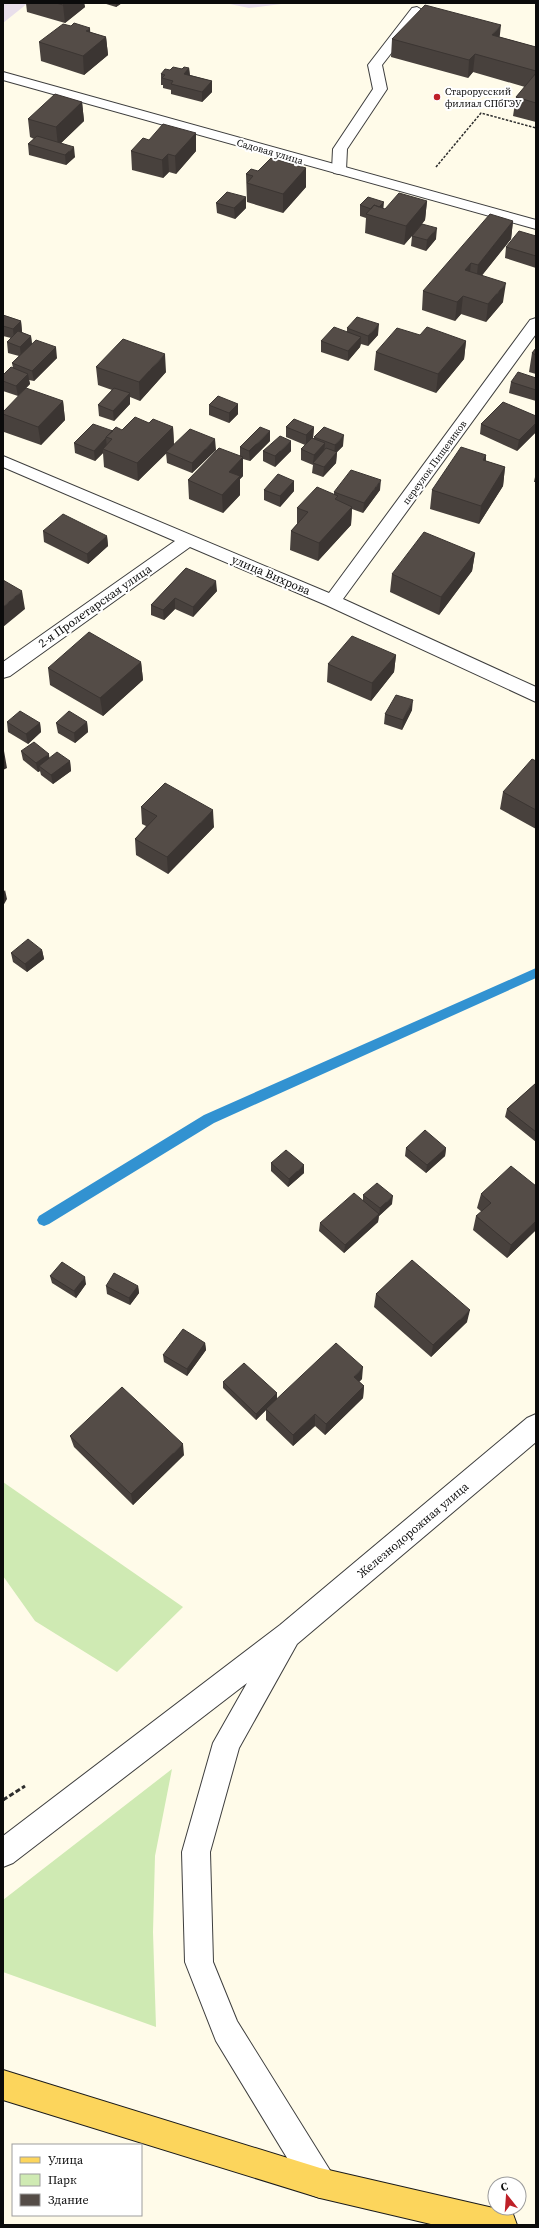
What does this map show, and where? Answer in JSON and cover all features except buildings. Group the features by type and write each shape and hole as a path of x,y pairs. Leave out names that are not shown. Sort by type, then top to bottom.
{"main road":[{"path":"3,2085 320,2183 502,2225"}],"street":[{"path":"339,170 340,149 380,89 375,65 417,11"},
{"name":"Садовая улица","path":"3,76 536,225"},
{"name":"переулок Пищевиков","path":"332,601 536,323"},
{"name":"улица Вихрова","path":"3,461 332,601 536,695"},
{"name":"2-я Пролетарская улица","path":"3,671 188,540"},
{"name":"Железнодорожная улица","path":"3,1853 289,1634 536,1426"},
{"path":"289,1634 227,1743 196,1852 199,1962 226,2031 320,2183"}],"path":[{"path":"416,192 481,113 536,128"}],"shaded area":[{"path":"3,3 28,3 3,23"},
{"path":"225,3 289,3 249,8"}],"green space":[{"path":"3,1482 183,1607 117,1672 35,1621 3,1576"},
{"path":"172,1769 155,1856 153,1932 156,2027 3,1972 3,1900"}],"waterway":[{"path":"44,1220 209,1119 536,973"}],"place":[{"name":"Старорусский филиал СПбГЭУ","path":"437,97"}]}
